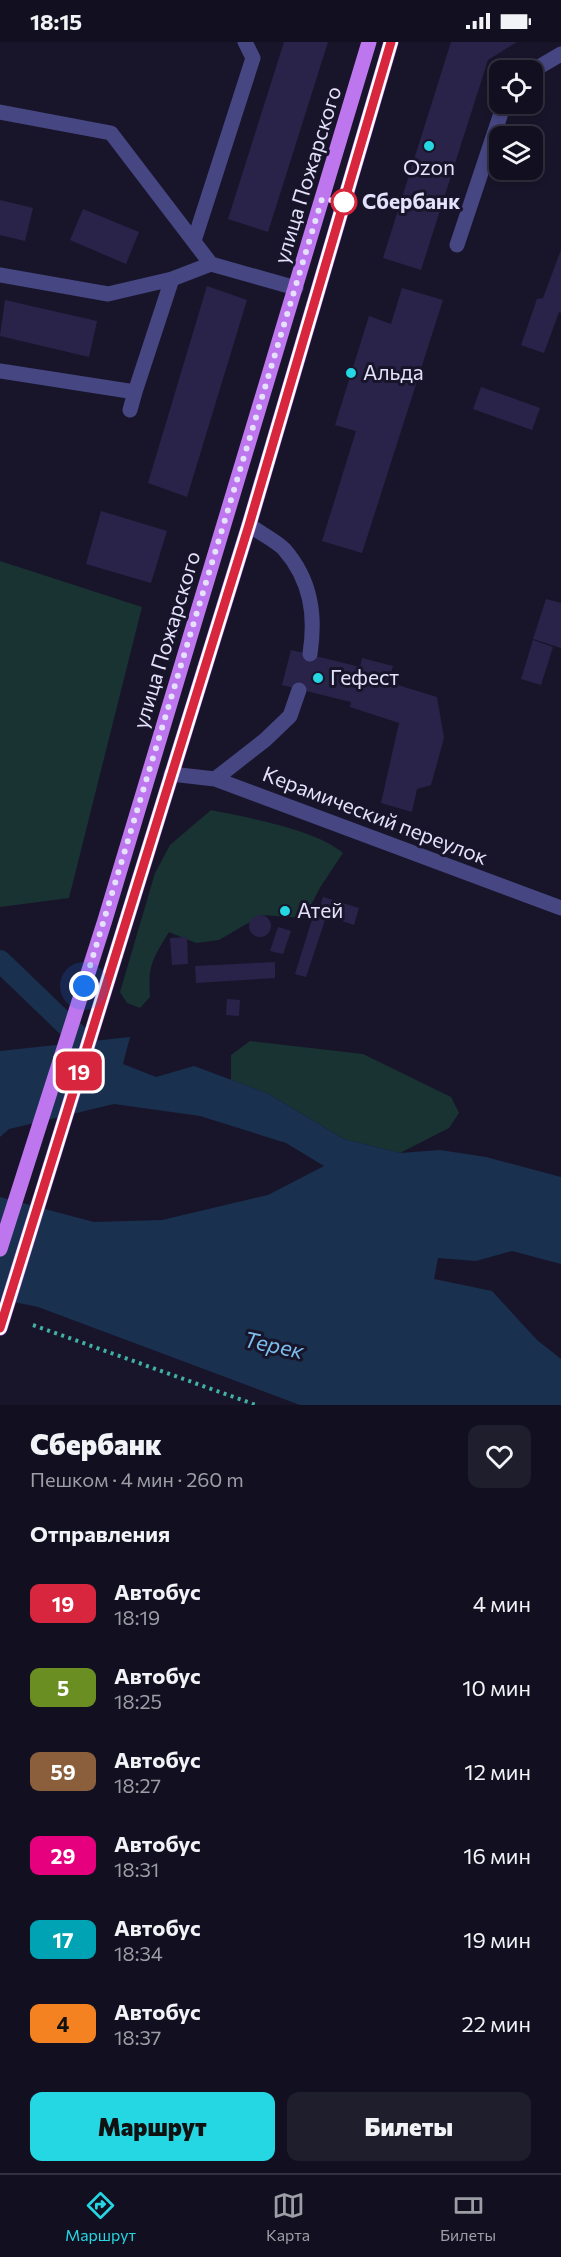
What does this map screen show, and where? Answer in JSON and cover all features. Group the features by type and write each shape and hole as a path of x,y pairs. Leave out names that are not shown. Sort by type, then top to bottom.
{"main road":[{"name":"улица Пожарского","path":"0,1249 105,920 369,42"},
{"name":"улица Пожарского","path":"0,1328 249,525 391,42"}],"street":[{"path":"194,241 253,58 245,42"},
{"path":"543,65 561,54"},
{"path":"0,112 111,133 211,264"},
{"path":"457,245 501,114"},
{"path":"0,275 108,294 172,279 211,264 296,288"},
{"path":"130,410 172,279"},
{"path":"0,371 135,392"},
{"path":"249,525 282,548 306,582 315,626 310,654"},
{"path":"215,778 265,740 290,716 299,690"},
{"name":"Керамический переулок","path":"171,774 215,778 561,908"}],"path":[{"path":"33,1325 256,1405"}],"green space":[{"path":"0,561 142,607 69,898 0,907"},
{"path":"211,810 299,831 343,853 321,886 304,918 262,915 219,940 196,943 169,932 152,963 150,997 140,1008 127,1003 120,992 155,873 170,845"},
{"path":"250,1041 363,1054 451,1097 459,1113 449,1128 400,1153 344,1139 267,1093 231,1080 231,1055"}],"water":[{"name":"Терек","path":"130,1037 123,1064 156,1077 194,1066 267,1093 344,1139 400,1153 440,1150 486,1157 561,1177 561,1264 512,1251 476,1261 438,1258 434,1279 492,1291 537,1340 561,1359 561,1405 300,1405 38,1307 0,1299 0,1197 94,1222 162,1220 268,1195 324,1166 286,1143 200,1116 114,1104 9,1129 0,1137 0,1051"}],"building":[{"path":"284,42 328,42 268,232 228,219"},
{"path":"451,42 517,42 488,60 421,270 383,258"},
{"path":"0,200 33,208 25,241 0,235"},
{"path":"83,209 139,232 126,264 70,240"},
{"path":"561,250 561,313 559,312 544,353 521,345 537,299 543,298"},
{"path":"207,286 247,300 187,497 148,483"},
{"path":"402,288 443,300 362,553 322,541 356,431 335,425 369,316 391,324"},
{"path":"5,300 97,321 89,357 0,336"},
{"path":"481,387 540,408 532,430 473,409"},
{"path":"101,511 167,531 151,583 86,564"},
{"path":"546,599 561,603 561,648 533,639"},
{"path":"533,640 553,647 541,685 521,679"},
{"path":"291,650 360,667 362,658 393,666 388,682 437,697 444,738 431,785 417,789 412,812 381,803 399,723 350,707 351,702 282,685"},
{"path":"323,897 359,908 354,925 318,913"},
{"path":"314,913 326,917 306,977 295,974"},
{"path":"260,915 268,918 271,926 268,934 260,937 252,934 249,926 252,918"},
{"path":"278,927 291,931 283,954 270,951"},
{"path":"187,937 188,964 172,965 170,938"},
{"path":"275,962 275,978 196,983 195,966"},
{"path":"227,999 240,1000 239,1016 226,1015"}],"waterway":[{"path":"0,961 104,1061"}],"bus line":[{"name":"19","path":"0,1328 249,525 391,42"}],"place":[{"name":"Ozon","path":"429,146"},
{"name":"Сбербанк","path":"344,202"},
{"name":"Альда","path":"351,373"},
{"name":"Гефест","path":"318,678"},
{"name":"Атей","path":"285,911"}],"route":[{"path":"84,986 322,199 344,202"}]}
